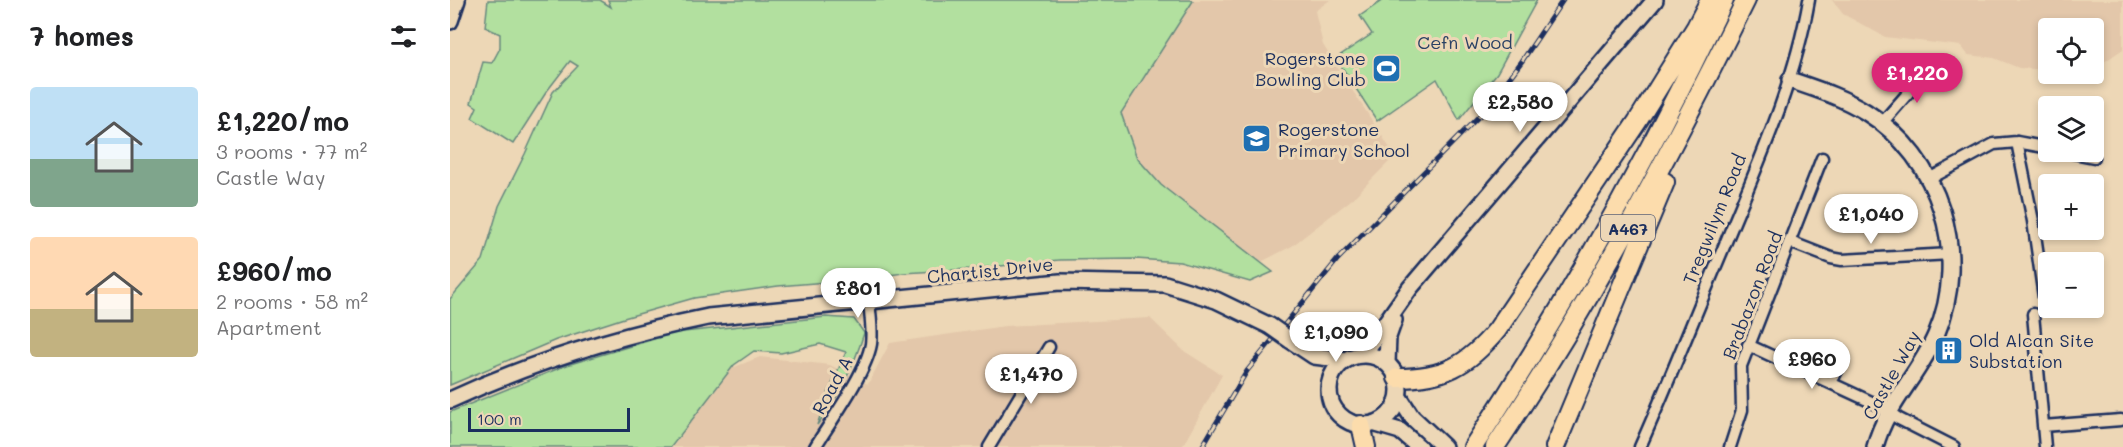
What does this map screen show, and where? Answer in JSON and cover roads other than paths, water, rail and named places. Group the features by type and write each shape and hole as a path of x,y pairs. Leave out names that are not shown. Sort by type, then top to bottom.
{"main road":[{"path":"450,21 457,0"},
{"path":"1655,0 1410,288 1363,355 1374,357 1392,371 1422,378 1444,373 1482,348 1497,330 1636,122 1696,27 1710,0"},
{"name":"A467","path":"1473,447 1533,353 1621,203 1679,94 1724,0"},
{"path":"1556,447 1671,166 1746,0"},
{"name":"A467","path":"1495,447 1552,358 1633,219 1746,0"},
{"name":"Castle Way","path":"1790,80 1849,103 1882,123 1907,147 1929,179 1944,214 1951,254 1948,294 1936,336 1889,412 1875,447"},
{"name":"Chartist Drive","path":"450,400 480,386 554,359 651,329 708,317 1060,282 1165,284 1216,300 1270,326 1314,356 1346,360 1363,355"},
{"path":"1410,288 1388,337 1392,371 1399,397 1412,417 1444,447"},
{"name":"Chartist Drive","path":"1314,356 1330,386 1331,401 1345,420 1400,431 1419,447"},
{"path":"1330,386 1335,371 1346,360"},
{"path":"1366,447 1368,424 1383,420 1395,408 1399,397"}],"street":[{"name":"Tregwilym Road","path":"1640,447 1739,210 1790,80 1804,30 1809,0"},
{"path":"1882,123 1909,92 1918,66"},
{"path":"1929,179 1983,148 2005,141 2038,146"},
{"path":"2017,142 2038,256"},
{"name":"Brabazon Road","path":"1730,447 1742,410 1740,375 1748,345 1822,158"},
{"path":"1790,242 1822,255 1842,260 1951,254"},
{"name":"Road A","path":"815,447 850,390 864,362 871,343 869,301"},
{"path":"2033,314 2045,447"},
{"path":"1748,345 1831,383 1954,447"},
{"path":"989,447 1049,347"},
{"path":"1831,383 1843,358"},
{"path":"2043,426 2121,420"}],"railway":[{"path":"1202,447 1247,371 1338,259 1487,108 1563,0"}],"place":[{"name":"Rogerstone Bowling Club","path":"1387,68"},
{"name":"Rogerstone Primary School","path":"1257,139"},
{"name":"Old Alcan Site Substation","path":"1948,350"}],"park label":[{"name":"Cefn Wood","path":"1465,42"}]}
